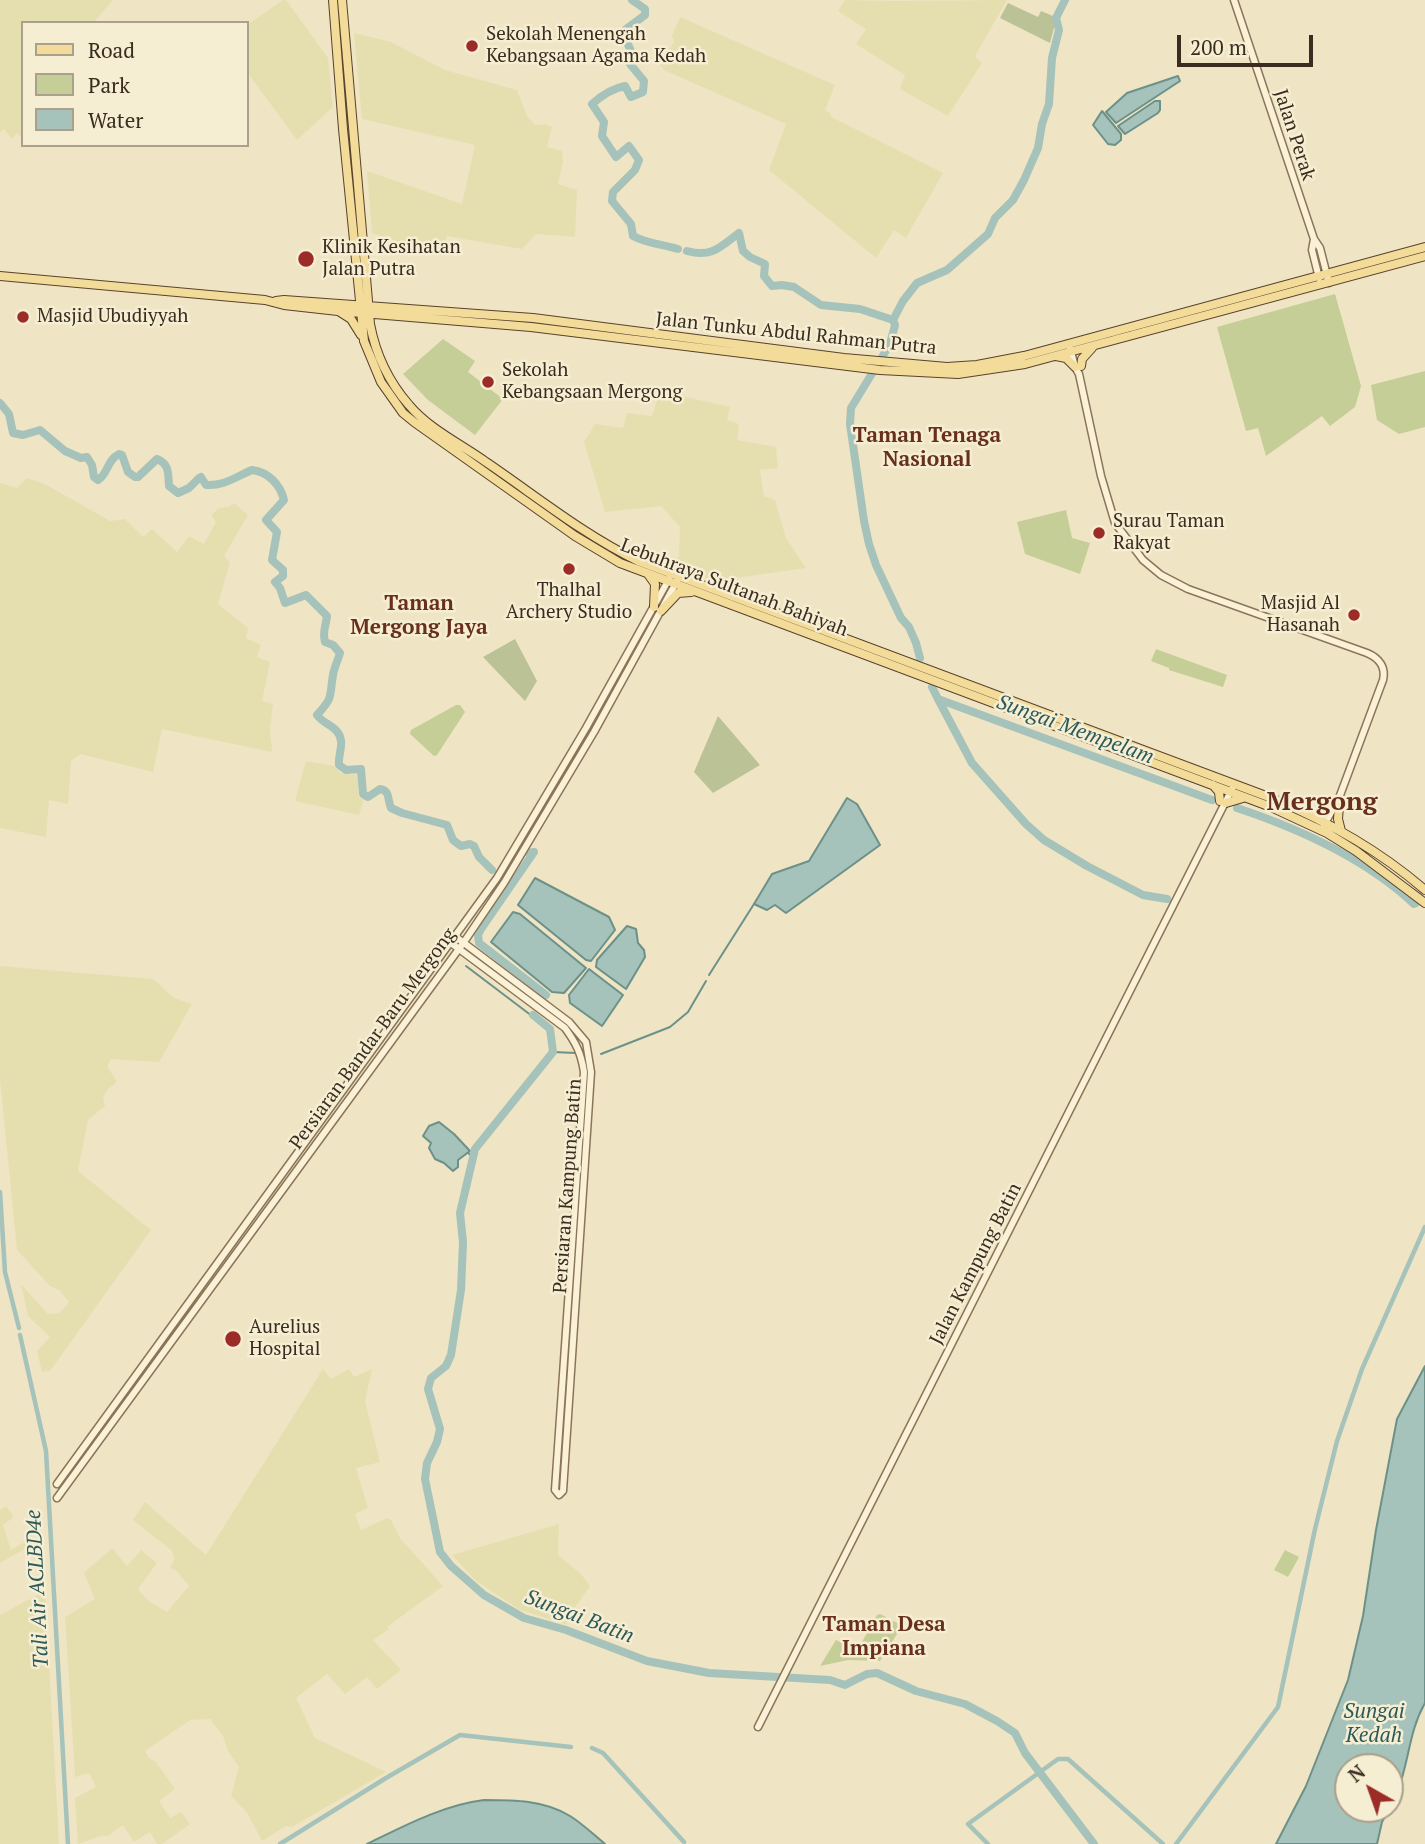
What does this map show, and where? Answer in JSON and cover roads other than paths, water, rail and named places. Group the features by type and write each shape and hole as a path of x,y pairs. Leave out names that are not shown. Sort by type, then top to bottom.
{"main road":[{"name":"Lebuhraya Sultanah Bahiyah","path":"333,0 343,129 340,140 362,284"},
{"name":"Lebuhraya Sultanah Bahiyah","path":"342,0 368,339 381,382 403,413 575,536 620,563 648,574 674,579 1042,710 1229,787 1314,816 1425,903"},
{"path":"340,140 354,139"},
{"name":"Jalan Tunku Abdul Rahman Putra","path":"390,311 864,369 978,372 1014,367 1056,356 1073,346 1097,344 1324,280 1425,247"},
{"name":"Jalan Tunku Abdul Rahman Putra","path":"0,276 273,301 284,305 533,318 757,348 947,367 977,365 1073,346 1425,256"},
{"path":"362,284 377,302 390,311 377,322 368,339 338,307 354,296 362,284"},
{"name":"Lebuhraya Sultanah Bahiyah","path":"368,339 388,377 420,416 611,548 701,594 1212,785 1229,787 1245,798 1341,831 1425,890"},
{"path":"1056,356 1066,358 1078,369 1087,351 1097,344"},
{"path":"648,574 654,584 657,609"},
{"path":"657,609 678,593 686,591 701,594"},
{"path":"1038,720 1042,710"},
{"path":"1212,785 1223,802 1245,798"},
{"path":"1314,816 1324,815 1337,802"},
{"path":"1337,802 1341,831"}],"street":[{"name":"Jalan Perak","path":"1234,0 1314,239 1320,248 1324,280"},
{"path":"1073,346 1111,515 1143,560 1161,575 1188,589 1367,653 1382,665 1382,680 1326,827"},
{"name":"Persiaran Bandar Baru Mergong","path":"57,1484 497,878 674,579"},
{"name":"Persiaran Bandar Baru Mergong","path":"57,1498 464,942 535,833 629,673 657,609"},
{"name":"Jalan Kampung Batin","path":"758,1727 1142,970 1219,813 1229,787"},
{"name":"Persiaran Kampung Batin","path":"453,940 464,942 569,1023 586,1042 590,1058 583,1212 564,1491 559,1495 555,1490 584,1072 582,1059 578,1046 565,1028 458,949 453,940"}],"water":[{"path":"1178,76 1180,81 1116,123 1106,112 1127,93"},
{"path":"1155,101 1160,101 1158,113 1125,134 1118,126"},
{"path":"1102,111 1121,134 1121,140 1115,145 1108,144 1093,125"},
{"path":"847,798 857,804 880,845 786,913 775,905 767,910 754,904 772,874 809,861"},
{"path":"535,878 609,917 615,930 591,961 586,960 518,905"},
{"path":"513,912 520,914 586,968 564,993 552,992 491,942"},
{"path":"627,926 636,929 638,943 644,950 645,957 626,989 596,967 597,960"},
{"path":"589,969 623,995 602,1026 570,1003 569,995"},
{"path":"439,1122 470,1151 458,1160 458,1167 453,1171 435,1159 429,1148 431,1143 423,1136 429,1126"},
{"name":"Sungai Kedah","path":"1425,1366 1425,1703 1414,1728 1404,1768 1404,1753 1334,1753 1334,1823 1382,1823 1377,1844 1276,1844 1306,1786 1348,1680 1363,1616 1397,1419"},
{"path":"484,1800 518,1801 550,1807 575,1819 605,1844 367,1844 439,1811"}],"waterway":[{"path":"632,0 645,9 645,15 625,30 625,38 631,51 630,64 644,81 643,92 631,97 625,86 592,104 604,122 602,136 616,157 629,146 639,160 635,170 613,192 612,201 631,224 633,236 678,249"},
{"path":"893,320 917,283 947,270 988,234 995,218 1013,200 1024,180 1038,148 1049,104 1052,58 1059,30 1056,18 1065,0"},
{"path":"687,251 709,252 721,247 739,233 743,251 765,264 764,276 772,286 794,287 821,305 860,309 893,320"},
{"name":"Sungai Mempelam","path":"893,320 895,325 890,344 851,408 850,424 869,544 901,618 909,627 920,658"},
{"path":"0,403 9,414 13,433 23,435 40,430 65,451 81,458 87,457 94,477 98,480 119,454 122,455 128,472 135,477 157,459 161,461 168,470 169,486 178,493 189,488 201,477 206,485 213,485 252,470 263,473 272,480 280,489 284,500 266,520 277,532 272,560 283,570 283,576 275,582 285,603 306,595 327,616 325,642 333,645 340,653 330,696 317,715 340,736 339,765 346,770 361,769 363,794 368,797 380,789 383,790 391,808 447,825 453,840 461,846 474,846 479,857 492,870"},
{"name":"Sungai Mempelam","path":"932,687 938,699 1212,800"},
{"path":"938,699 972,763 1026,824 1044,840 1143,895 1167,899"},
{"name":"Sungai Mempelam","path":"1237,808 1284,825 1331,847 1375,873 1416,903"},
{"path":"529,853 534,852 478,935 479,943 546,995"},
{"path":"709,975 754,904"},
{"path":"466,966 532,1016"},
{"path":"601,1054 670,1027 688,1012 706,981"},
{"name":"Sungai Batin","path":"533,1015 550,1029 553,1052 475,1149 460,1213 463,1242 461,1290 451,1355 446,1366 431,1378 428,1389 440,1429 427,1463 425,1479 440,1552 451,1566 484,1595 524,1618 566,1630 647,1661 709,1673 830,1680 845,1685 867,1674 877,1673 916,1691 965,1704 1015,1733 1025,1753 1094,1844"},
{"path":"553,1052 576,1053"},
{"name":"Sungai Batin","path":"468,1153 473,1157"},
{"name":"Tali Air ACLBD4e","path":"0,1192 5,1272 19,1328"},
{"path":"1176,1844 1278,1707 1315,1529 1337,1441 1362,1369 1425,1227"},
{"name":"Tali Air ACLBD4e","path":"20,1335 46,1451 68,1844"},
{"path":"280,1844 460,1735 571,1747"},
{"path":"592,1748 603,1753 684,1842"},
{"path":"988,1844 968,1824 1058,1759 1068,1759 1163,1844"}],"place":[{"name":"Sekolah Menengah Kebangsaan Agama Kedah","path":"472,46"},
{"name":"Klinik Kesihatan Jalan Putra","path":"306,259"},
{"name":"Masjid Ubudiyyah","path":"23,317"},
{"name":"Sekolah Kebangsaan Mergong","path":"488,382"},
{"name":"Surau Taman Rakyat","path":"1099,533"},
{"name":"Thalhal Archery Studio","path":"569,569"},
{"name":"Masjid Al Hasanah","path":"1354,615"},
{"name":"Aurelius Hospital","path":"233,1339"}],"district":[{"name":"Taman Tenaga Nasional","path":"927,448"},
{"name":"Taman Mergong Jaya","path":"419,616"},
{"name":"Mergong","path":"1322,803"},
{"name":"Taman Desa Impiana","path":"884,1637"}]}
